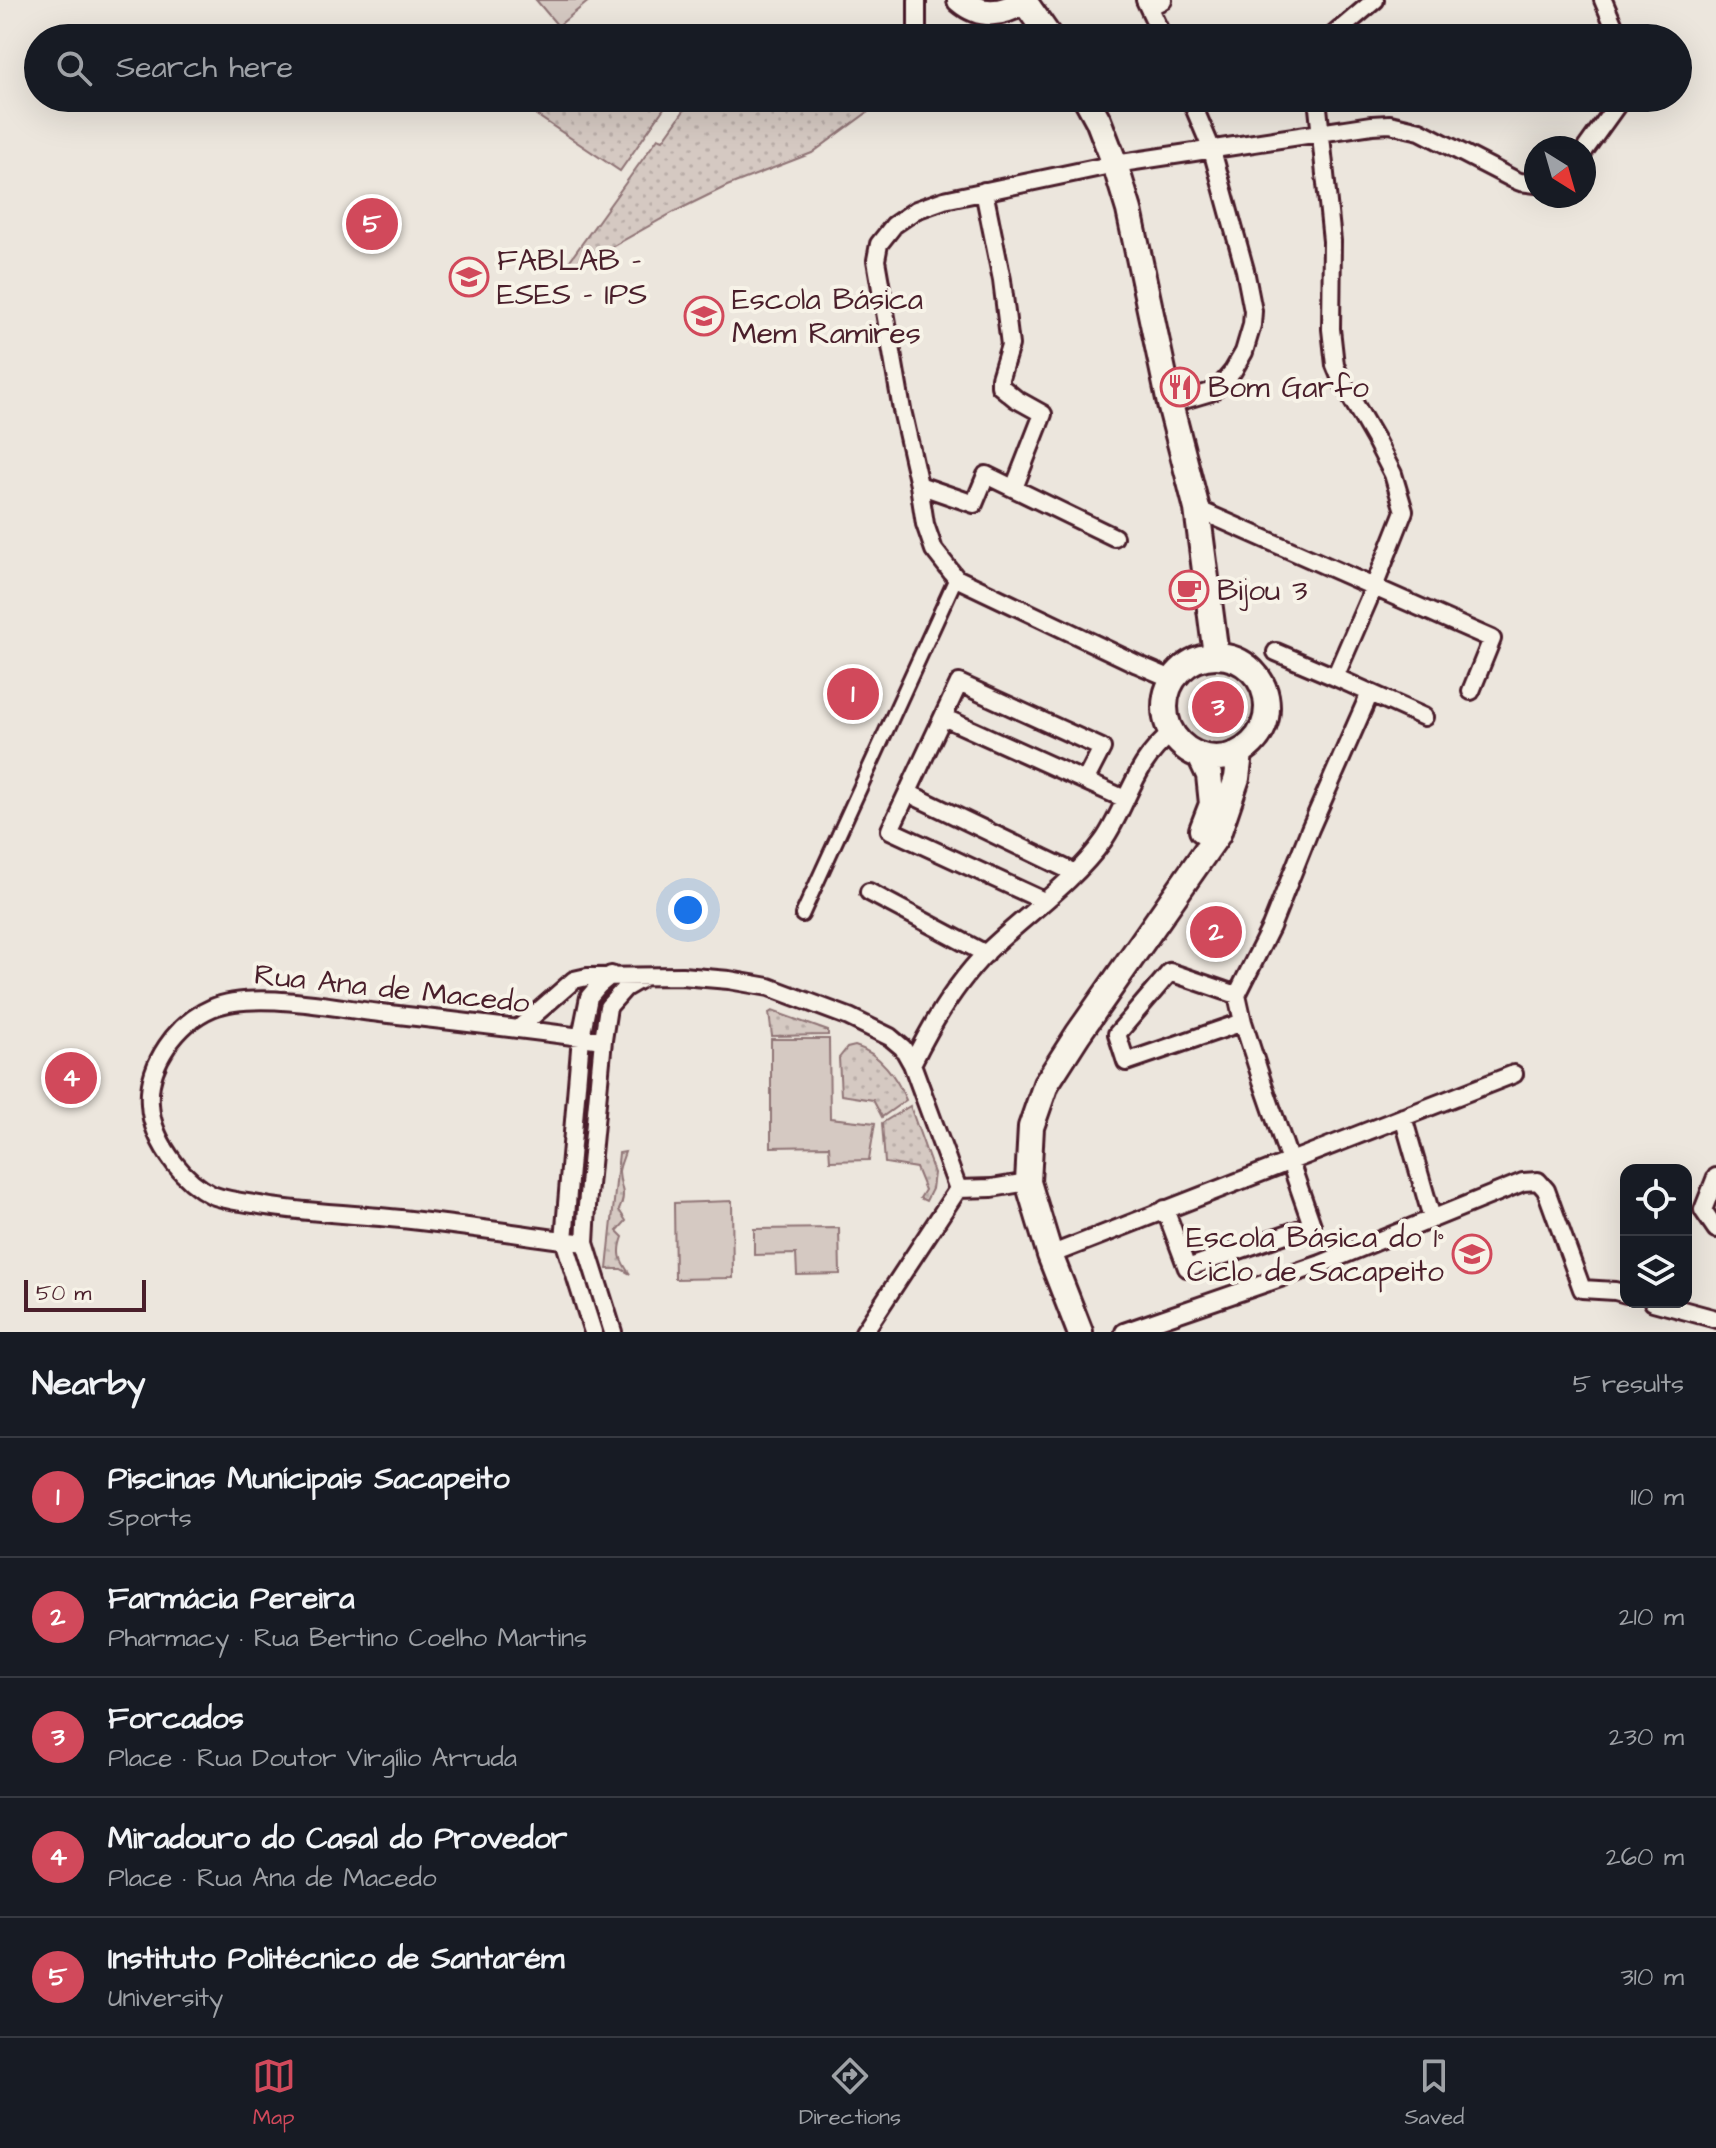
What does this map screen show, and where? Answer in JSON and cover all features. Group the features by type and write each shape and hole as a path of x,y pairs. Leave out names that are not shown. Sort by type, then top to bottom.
{"main road":[{"path":"960,0 969,8 989,14 1009,10 1024,0 1040,24"},
{"path":"1094,112 1115,164 1129,210 1170,404 1197,509 1216,655"},
{"path":"1216,655 1233,657 1248,666 1259,678 1266,694 1267,711 1263,728 1253,742 1240,753 1220,758 1200,756 1184,747 1171,734 1165,716 1165,697 1172,679 1184,666 1199,658 1216,655"},
{"path":"1080,1332 1050,1255 1028,1182 1031,1127 1046,1084 1218,834 1237,778 1240,753"},
{"path":"1186,878 1212,804 1209,775 1200,756"}],"street":[{"path":"917,0 917,24"},
{"path":"1347,24 1375,0"},
{"path":"1603,0 1613,24"},
{"path":"1152,2 1159,24"},
{"path":"1170,404 1211,392 1223,383 1244,352 1252,325 1253,311 1245,270 1212,150 1196,112"},
{"path":"1319,112 1332,241 1331,329 1335,365 1389,465 1404,511 1335,677"},
{"path":"1595,136 1612,112"},
{"path":"1172,679 956,578 934,550 925,524 902,410 876,260 879,244 894,225 916,210 944,200 1115,164 1372,125 1390,124 1420,131 1524,182"},
{"path":"984,191 1000,268 1010,345 1000,386 1043,414 1014,488"},
{"path":"919,485 974,504 986,475 1114,537"},
{"path":"1197,509 1492,639 1471,691"},
{"path":"802,915 956,578"},
{"path":"1276,652 1424,717"},
{"path":"1044,901 890,830 959,683 1102,748 1085,781"},
{"path":"1165,1209 1187,1268 1312,1225 1262,1081 1237,995 1271,927 1370,693"},
{"path":"943,717 1125,799"},
{"path":"912,1064 941,1011 986,954 1075,873 1103,841 1147,757 1171,734"},
{"path":"908,793 1075,873"},
{"path":"869,892 986,954"},
{"path":"1237,995 1170,972 1117,1034 1126,1062 1243,1022"},
{"path":"593,1332 564,1240 581,1037 589,997 611,975"},
{"path":"519,1028 574,980 587,977 698,977 769,987 849,1017 890,1037 903,1048 912,1064 958,1189"},
{"path":"613,1332 585,1243 608,1007 625,988 644,977"},
{"name":"Rua Ana de Macedo","path":"585,1243 445,1223 287,1210 214,1195 190,1180 172,1161 161,1145 149,1101 152,1080 166,1047 193,1018 234,1001 308,1004 603,1040"},
{"path":"1050,1255 1514,1074"},
{"path":"1403,1117 1432,1218"},
{"path":"1716,1177 1703,1210 1716,1229"},
{"path":"1124,1332 1321,1264 1523,1182 1538,1181 1546,1190 1582,1289 1620,1292"},
{"path":"958,1189 1028,1182"},
{"path":"864,1332 958,1189"},
{"path":"1675,1308 1716,1319"}],"shaded area":[{"path":"536,0 590,0 560,24 556,24"},
{"path":"532,112 661,112 620,171"},
{"path":"683,112 868,112 812,153 727,186 578,266 568,263 658,138 663,140"},
{"path":"772,1011 828,1031 828,1035 772,1036 769,1013"},
{"path":"771,1039 829,1039 830,1118 875,1123 869,1160 830,1161 829,1146 771,1147"},
{"path":"855,1046 880,1060 898,1083 906,1100 882,1117 873,1100 841,1095 839,1058 847,1048"},
{"path":"910,1106 934,1173 932,1189 926,1201 920,1198 925,1190 916,1168 885,1163 882,1123"},
{"path":"625,1152 619,1171 623,1194 619,1210 626,1221 617,1231 623,1237 620,1257 630,1274 621,1269 607,1269 619,1153"},
{"path":"732,1201 733,1278 675,1279 674,1203"},
{"path":"839,1228 840,1274 797,1275 796,1254 754,1255 754,1229"}],"place":[{"name":"Instituto Politécnico de Santarém","path":"372,224"},
{"name":"FABLAB - ESES - IPS","path":"469,277"},
{"name":"Escola Básica Mem Ramires","path":"704,316"},
{"name":"Bom Garfo","path":"1180,387"},
{"name":"Bijou 3","path":"1189,590"},
{"name":"Piscinas Munícipais Sacapeito","path":"853,694"},
{"name":"Forcados","path":"1218,707"},
{"name":"Farmácia Pereira","path":"1216,932"},
{"name":"Miradouro do Casal do Provedor","path":"71,1078"},
{"name":"Escola Básica do 1° Ciclo de Sacapeito","path":"1472,1254"}]}
